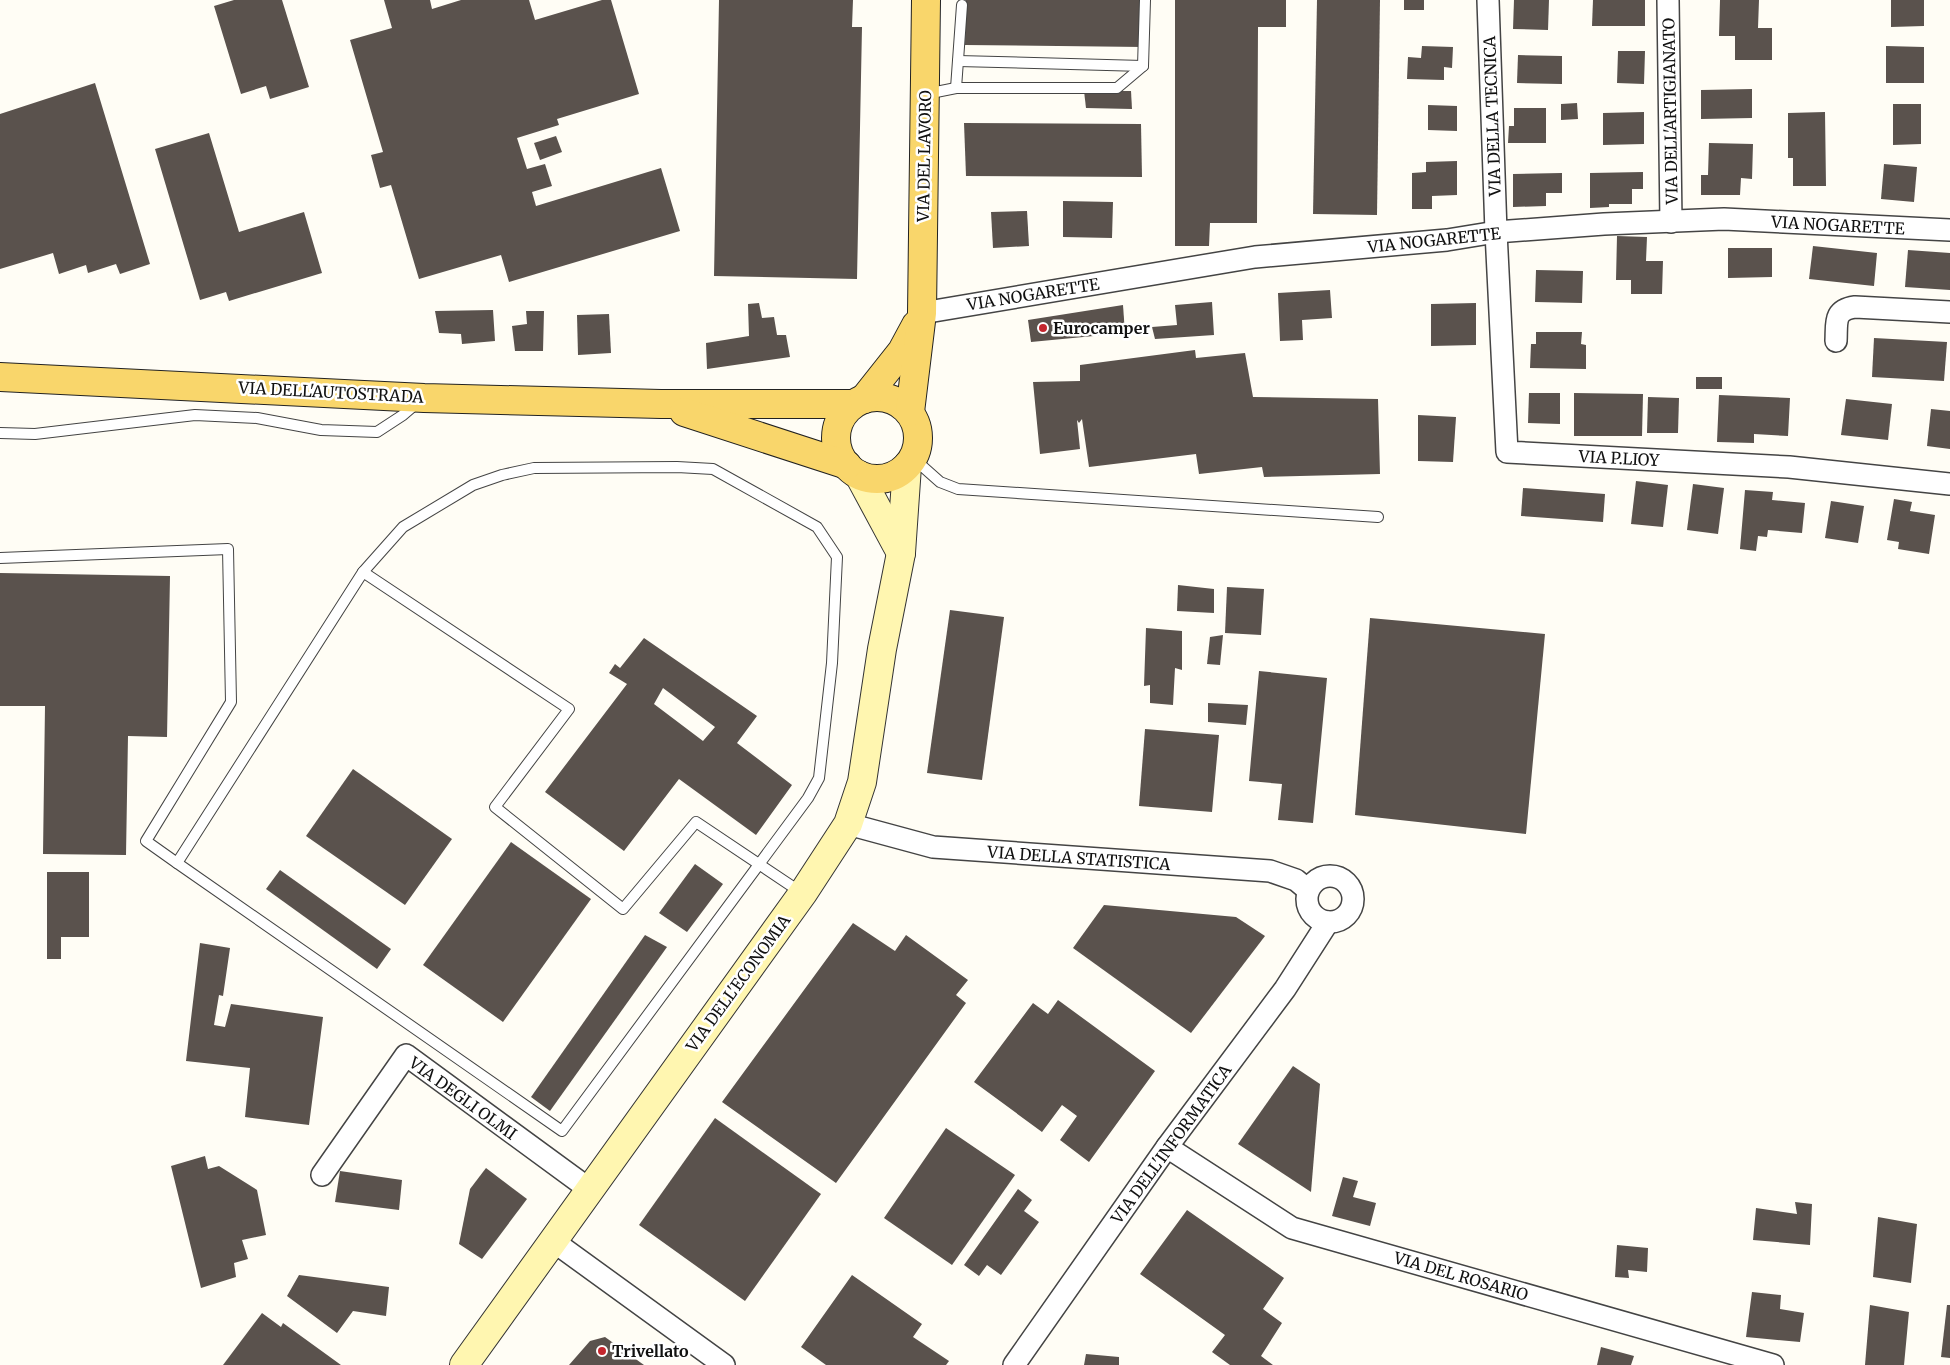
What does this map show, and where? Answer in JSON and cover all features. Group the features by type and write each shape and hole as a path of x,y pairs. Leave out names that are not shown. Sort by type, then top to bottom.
{"main road":[{"name":"VIA DEL LAVORO","path":"910,412 922,312 926,0"},
{"name":"VIA DEL LAVORO","path":"859,401 902,351 922,312"},
{"name":"VIA DELL'AUTOSTRADA","path":"0,377 424,398 661,404 859,401 877,396 889,398 900,403 910,412"},
{"path":"859,401 844,414 838,426 836,440 839,454 853,470 901,553"},
{"name":"VIA DELL'AUTOSTRADA","path":"661,404 853,470 871,478 884,478 896,474 910,462"},
{"path":"910,412 916,422 918,447 910,462"},
{"name":"VIA DELL'ECONOMIA","path":"464,1365 803,893 848,824 862,782 882,649 901,553 910,462"}],"street":[{"name":"VIA DELLA TECNICA","path":"1488,0 1496,232"},
{"name":"VIA DELL'ARTIGIANATO","path":"1668,0 1672,222"},
{"name":"VIA NOGARETTE","path":"922,312 1255,257 1447,240 1496,232 1724,219 1950,230"},
{"name":"VIA P.LIOY","path":"1496,232 1507,452 1789,467 1950,484"},
{"path":"1836,341 1838,316 1846,308 1950,312"},
{"name":"VIA DELLA STATISTICA","path":"848,824 933,847 1270,871 1296,880 1308,890"},
{"path":"1331,876 1344,881 1349,887 1353,900 1347,914 1342,919 1328,922 1315,917 1310,911 1307,905 1308,890 1317,879 1331,876"},
{"name":"VIA DELL'INFORMATICA","path":"1014,1365 1167,1147 1285,989 1328,922"},
{"name":"VIA DEGLI OLMI","path":"322,1175 406,1055 589,1190"},
{"name":"VIA DEL ROSARIO","path":"1167,1147 1292,1228 1773,1365"},
{"path":"553,1241 724,1365"}],"lane":[{"path":"925,94 956,88 1117,88 1143,66 1145,0"},
{"path":"956,88 962,5"},
{"path":"958,60 1143,66"},
{"path":"0,433 34,434 195,415 257,418 321,430 377,432 424,398"},
{"path":"910,462 940,482 958,489 1378,517"},
{"path":"0,558 228,549 231,702 146,841 177,863 562,1131 808,798 819,778 832,663 837,557 817,527 713,469 676,467 534,468 502,475 473,485 403,527 363,572 177,863"},
{"path":"363,572 569,709 495,807 623,909 696,822 803,893"}],"building":[{"path":"234,0 282,0 309,87 270,99 266,86 241,94 214,6"},
{"path":"384,0 430,0 432,9 461,0 529,0 535,20 602,0 611,0 639,94 557,119 559,125 517,138 527,169 545,164 552,186 532,192 536,206 661,168 680,231 509,282 501,255 419,279 391,185 380,188 371,155 383,152 350,40 392,28"},
{"path":"719,0 853,0 852,27 862,27 857,279 714,276"},
{"path":"966,0 1142,0 1143,47 965,45"},
{"path":"1175,0 1286,0 1286,27 1258,27 1257,223 1210,223 1209,246 1175,246"},
{"path":"1317,0 1380,0 1377,215 1313,214"},
{"path":"1404,0 1424,0 1424,10 1404,10"},
{"path":"1514,0 1549,0 1548,30 1513,29"},
{"path":"1593,0 1645,0 1645,26 1592,26"},
{"path":"1720,0 1759,0 1758,28 1772,28 1772,60 1735,60 1735,36 1719,36"},
{"path":"1891,0 1924,0 1924,26 1891,27"},
{"path":"1422,46 1453,47 1452,68 1444,67 1444,80 1407,79 1408,57 1421,58"},
{"path":"1886,46 1924,47 1924,83 1886,83"},
{"path":"1618,51 1645,51 1644,84 1617,83"},
{"path":"1518,55 1562,56 1562,84 1517,83"},
{"path":"95,83 150,264 120,274 116,264 88,273 86,265 59,274 53,253 0,269 0,114"},
{"path":"1752,89 1752,118 1701,119 1701,90"},
{"path":"1084,91 1131,91 1132,109 1086,108"},
{"path":"1577,103 1578,119 1561,120 1561,104"},
{"path":"1893,104 1921,104 1921,144 1893,145"},
{"path":"1428,105 1457,106 1457,131 1428,130"},
{"path":"1514,108 1546,108 1546,143 1508,143 1509,126 1514,126"},
{"path":"1644,112 1644,144 1603,145 1603,113"},
{"path":"1825,112 1826,186 1793,186 1793,158 1788,158 1788,113"},
{"path":"964,123 1141,124 1142,177 966,176"},
{"path":"209,133 239,232 304,212 322,273 229,301 226,292 200,300 155,149"},
{"path":"556,136 562,152 540,160 534,143"},
{"path":"1709,143 1753,144 1752,179 1741,178 1740,195 1701,195 1701,175 1708,175"},
{"path":"1457,161 1457,195 1432,196 1432,209 1412,209 1412,173 1426,172 1426,162"},
{"path":"1884,164 1917,167 1914,202 1881,199"},
{"path":"1643,172 1643,189 1632,189 1632,204 1609,204 1609,207 1590,208 1590,173"},
{"path":"1562,173 1562,193 1546,193 1546,206 1513,207 1513,174"},
{"path":"1063,201 1113,202 1112,238 1063,237"},
{"path":"1027,211 1029,246 993,248 991,212"},
{"path":"1617,236 1647,237 1646,261 1663,261 1662,294 1631,294 1631,280 1616,280"},
{"path":"1813,246 1877,253 1874,286 1809,279"},
{"path":"1728,248 1772,248 1772,277 1728,278"},
{"path":"1908,250 1950,253 1950,290 1905,287"},
{"path":"1536,270 1583,271 1582,303 1535,302"},
{"path":"1330,290 1332,318 1302,320 1303,340 1280,341 1278,293"},
{"path":"1212,302 1214,335 1155,339 1152,327 1177,325 1175,305"},
{"path":"759,303 762,318 774,317 777,335 786,335 790,357 707,369 706,343 749,336 748,304"},
{"path":"1476,303 1476,345 1431,346 1431,304"},
{"path":"1123,305 1125,333 1031,342 1028,320"},
{"path":"493,310 495,341 462,344 461,334 439,333 435,311"},
{"path":"526,311 544,311 543,351 515,351 512,326 527,324"},
{"path":"609,314 611,353 578,355 577,315"},
{"path":"1536,332 1582,332 1581,344 1586,345 1586,369 1530,368 1531,344 1536,344"},
{"path":"1874,338 1947,342 1944,381 1872,377"},
{"path":"1195,350 1196,358 1245,353 1253,397 1378,399 1380,474 1264,477 1262,467 1199,474 1196,454 1089,467 1082,419 1079,423 1077,420 1080,449 1040,454 1033,382 1080,381 1080,365"},
{"path":"1696,377 1722,377 1722,389 1696,389"},
{"path":"1529,393 1560,393 1560,424 1528,423"},
{"path":"1574,393 1643,394 1642,436 1574,436"},
{"path":"1719,395 1790,398 1788,436 1754,434 1754,443 1717,442"},
{"path":"1648,397 1679,398 1678,433 1647,433"},
{"path":"1846,399 1892,404 1888,440 1841,435"},
{"path":"1931,409 1950,411 1950,449 1927,446"},
{"path":"1418,415 1456,417 1453,462 1418,461"},
{"path":"1636,481 1668,485 1663,527 1631,524"},
{"path":"1693,484 1724,488 1718,534 1687,530"},
{"path":"1523,488 1605,494 1603,522 1521,516"},
{"path":"1745,490 1773,492 1772,500 1805,503 1802,533 1768,530 1767,537 1758,536 1756,551 1740,549"},
{"path":"1894,499 1912,502 1910,511 1935,515 1929,554 1898,549 1899,542 1887,540"},
{"path":"1831,501 1864,506 1858,543 1825,538"},
{"path":"0,573 170,576 167,737 128,736 126,855 43,854 45,706 0,706"},
{"path":"1178,585 1214,589 1214,613 1177,611"},
{"path":"1227,587 1264,589 1261,635 1225,633"},
{"path":"950,610 1004,617 982,780 927,773"},
{"path":"1370,618 1545,634 1526,834 1355,815"},
{"path":"1146,628 1182,631 1182,670 1175,668 1173,705 1150,703 1150,685 1144,686"},
{"path":"1223,635 1220,665 1207,664 1210,637"},
{"path":"644,638 757,716 737,743 792,785 756,835 679,779 624,851 545,792 627,684 609,673 615,664 620,668","holes":["663,688 715,727 703,741 654,704"]},
{"path":"1259,671 1327,678 1313,823 1278,820 1282,784 1249,781"},
{"path":"1208,703 1248,705 1246,725 1208,722"},
{"path":"1145,729 1219,735 1212,812 1139,806"},
{"path":"353,769 452,839 405,905 306,836"},
{"path":"511,842 591,899 503,1022 423,965"},
{"path":"695,864 723,884 687,932 659,913"},
{"path":"280,870 391,949 377,969 266,889"},
{"path":"47,872 89,872 89,937 61,937 61,959 47,959"},
{"path":"1104,905 1236,917 1265,936 1191,1033 1073,948"},
{"path":"853,923 895,951 906,935 968,980 956,995 966,1003 836,1183 722,1102"},
{"path":"645,935 667,947 550,1111 531,1097"},
{"path":"200,943 230,948 223,996 219,995 214,1025 225,1027 231,1004 323,1017 309,1125 245,1117 250,1068 186,1061"},
{"path":"1058,1000 1155,1071 1089,1162 1060,1140 1077,1116 1062,1105 1042,1132 974,1082 1033,1003 1048,1014"},
{"path":"1293,1066 1320,1084 1311,1192 1238,1144"},
{"path":"715,1118 821,1194 745,1301 639,1225"},
{"path":"946,1128 1015,1175 952,1265 884,1218"},
{"path":"205,1156 208,1169 219,1166 257,1190 266,1235 242,1240 248,1259 234,1263 236,1277 201,1288 171,1166"},
{"path":"486,1168 527,1199 482,1259 459,1244 470,1189"},
{"path":"340,1171 402,1180 399,1210 335,1202"},
{"path":"1343,1177 1358,1181 1353,1197 1376,1203 1370,1226 1332,1216"},
{"path":"1018,1189 1032,1200 1024,1211 1039,1222 1001,1275 987,1265 979,1276 964,1265"},
{"path":"1795,1202 1812,1204 1810,1245 1753,1240 1756,1208 1797,1214"},
{"path":"1187,1210 1284,1278 1263,1309 1282,1323 1261,1356 1273,1365 1230,1365 1212,1352 1225,1335 1140,1274"},
{"path":"1878,1217 1917,1224 1911,1283 1873,1277"},
{"path":"1617,1245 1648,1248 1647,1272 1628,1270 1629,1278 1615,1277"},
{"path":"299,1275 389,1287 386,1316 353,1311 337,1333 287,1296"},
{"path":"852,1275 922,1324 913,1337 949,1361 946,1365 826,1365 801,1347"},
{"path":"1752,1292 1781,1295 1780,1309 1804,1313 1800,1342 1746,1337"},
{"path":"1870,1305 1909,1312 1904,1365 1865,1365"},
{"path":"1947,1305 1950,1305 1950,1358 1941,1357"},
{"path":"262,1313 281,1327 283,1323 341,1365 223,1365"},
{"name":"Trivellato","path":"605,1337 644,1365 569,1365 590,1341"},
{"path":"1601,1347 1634,1356 1631,1365 1597,1365"},
{"path":"1086,1354 1119,1357 1119,1365 1084,1365"}],"place":[{"name":"Eurocamper","path":"1043,328"},
{"name":"Trivellato","path":"602,1351"}]}
